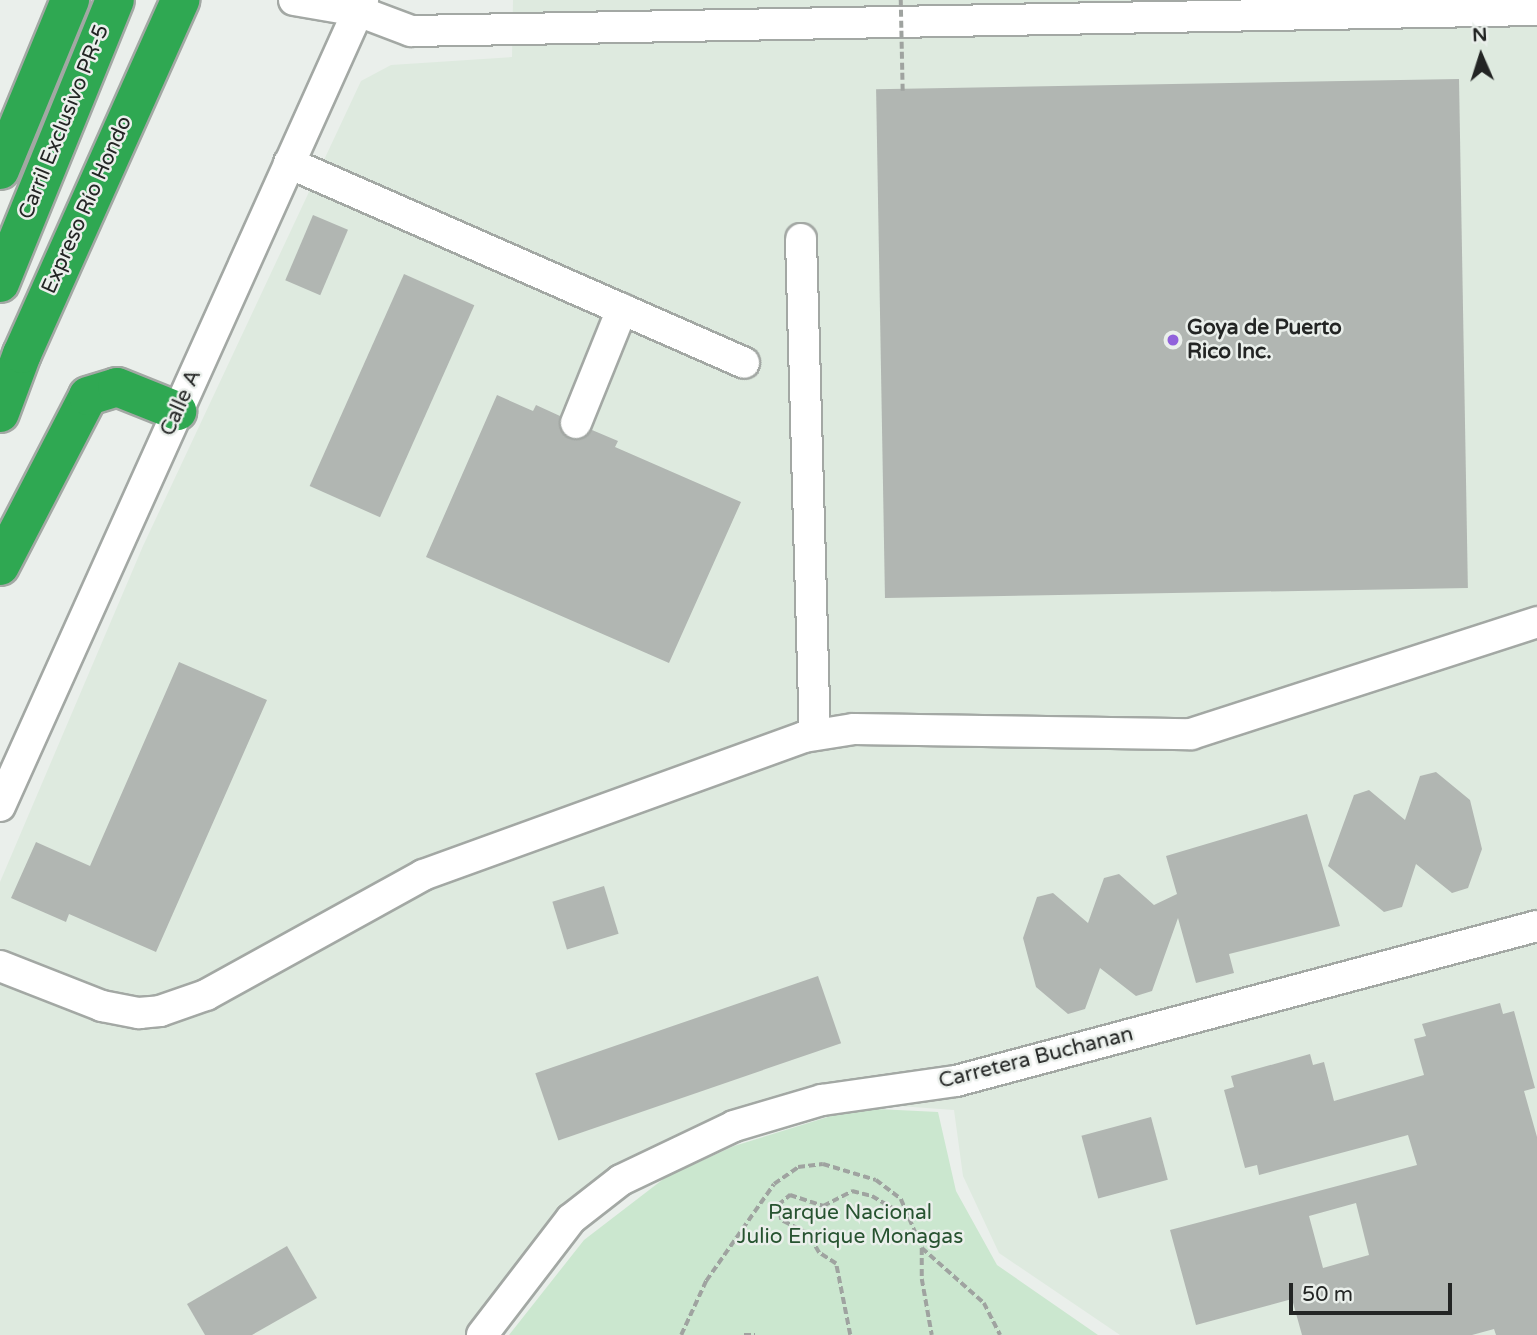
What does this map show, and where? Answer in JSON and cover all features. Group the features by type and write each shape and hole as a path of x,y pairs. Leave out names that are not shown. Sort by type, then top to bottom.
{"highway":[{"name":"Expreso Río Hondo","path":"0,412 180,0"},
{"name":"Carril Exclusivo PR-5","path":"0,283 109,12"},
{"path":"0,170 64,15"},
{"path":"0,566 88,396 117,387 177,411"}],"street":[{"path":"294,0 356,4 411,31 1273,7 1537,10"},
{"name":"Calle A","path":"0,806 289,163 356,4"},
{"path":"289,163 744,363"},
{"path":"801,239 815,734"},
{"path":"576,423 622,309"},
{"path":"0,966 102,1006 139,1013 170,1009 206,995 423,875 815,734 854,729 1191,734 1537,622"},
{"name":"Carretera Buchanan","path":"482,1335 571,1219 621,1180 734,1126 822,1100 956,1081 1537,926"}],"path":[{"path":"901,0 903,92"},
{"path":"681,1335 691,1305 774,1184 798,1167 823,1164 893,1188 913,1221 922,1248 922,1279 932,1335"},
{"path":"850,1335 835,1264 819,1252 808,1234 781,1220 778,1205 790,1195 823,1206 852,1191 882,1200 913,1221"},
{"path":"922,1248 984,1303 1000,1335"},
{"path":"744,1335 755,1335"}],"shaded area":[{"path":"513,0 1537,0 1537,1335 1120,1335 999,1253 963,1176 954,1110 857,1103 737,1140 648,1181 576,1233 499,1335 0,1335 0,882 143,546 361,81 391,65 512,57"}],"green space":[{"name":"Parque Nacional Julio Enrique Monagas","path":"857,1108 938,1112 956,1191 997,1265 1098,1335 509,1335 584,1240 666,1177 734,1146"}],"building":[{"name":"Goya de Puerto Rico Inc.","path":"1459,79 1468,588 885,598 876,89"},
{"path":"313,215 348,230 320,295 285,280"},
{"path":"404,274 474,305 380,517 310,486"},
{"path":"497,395 533,411 536,405 560,416 559,426 569,439 579,440 592,430 618,441 615,447 741,502 669,663 426,557"},
{"path":"179,662 267,700 156,952 69,914 66,922 11,898 36,842 90,866"},
{"path":"1436,772 1470,800 1482,849 1468,888 1452,893 1416,864 1402,907 1384,912 1328,866 1354,795 1369,790 1405,820 1420,776"},
{"path":"1307,814 1340,926 1229,954 1234,973 1196,983 1178,918 1152,991 1136,996 1100,968 1085,1009 1068,1014 1036,987 1023,938 1037,897 1053,893 1088,923 1104,878 1119,874 1154,905 1177,894 1166,856"},
{"path":"604,886 619,934 567,950 552,902"},
{"path":"818,976 841,1043 558,1140 535,1073"},
{"path":"1500,1003 1503,1014 1514,1011 1535,1088 1524,1091 1537,1137 1537,1335 1496,1335 1494,1329 1472,1335 1302,1335 1292,1299 1196,1325 1170,1230 1417,1165 1408,1135 1259,1175 1257,1165 1245,1168 1224,1090 1234,1087 1231,1076 1310,1054 1313,1065 1324,1062 1334,1101 1424,1075 1414,1039 1426,1036 1422,1024","holes":["1356,1203 1369,1255 1323,1268 1309,1216"]},
{"path":"1151,1117 1168,1180 1098,1198 1081,1136"},
{"path":"287,1246 317,1298 252,1335 205,1335 187,1304"}],"place":[{"name":"Goya de Puerto Rico Inc.","path":"1173,340"}]}
